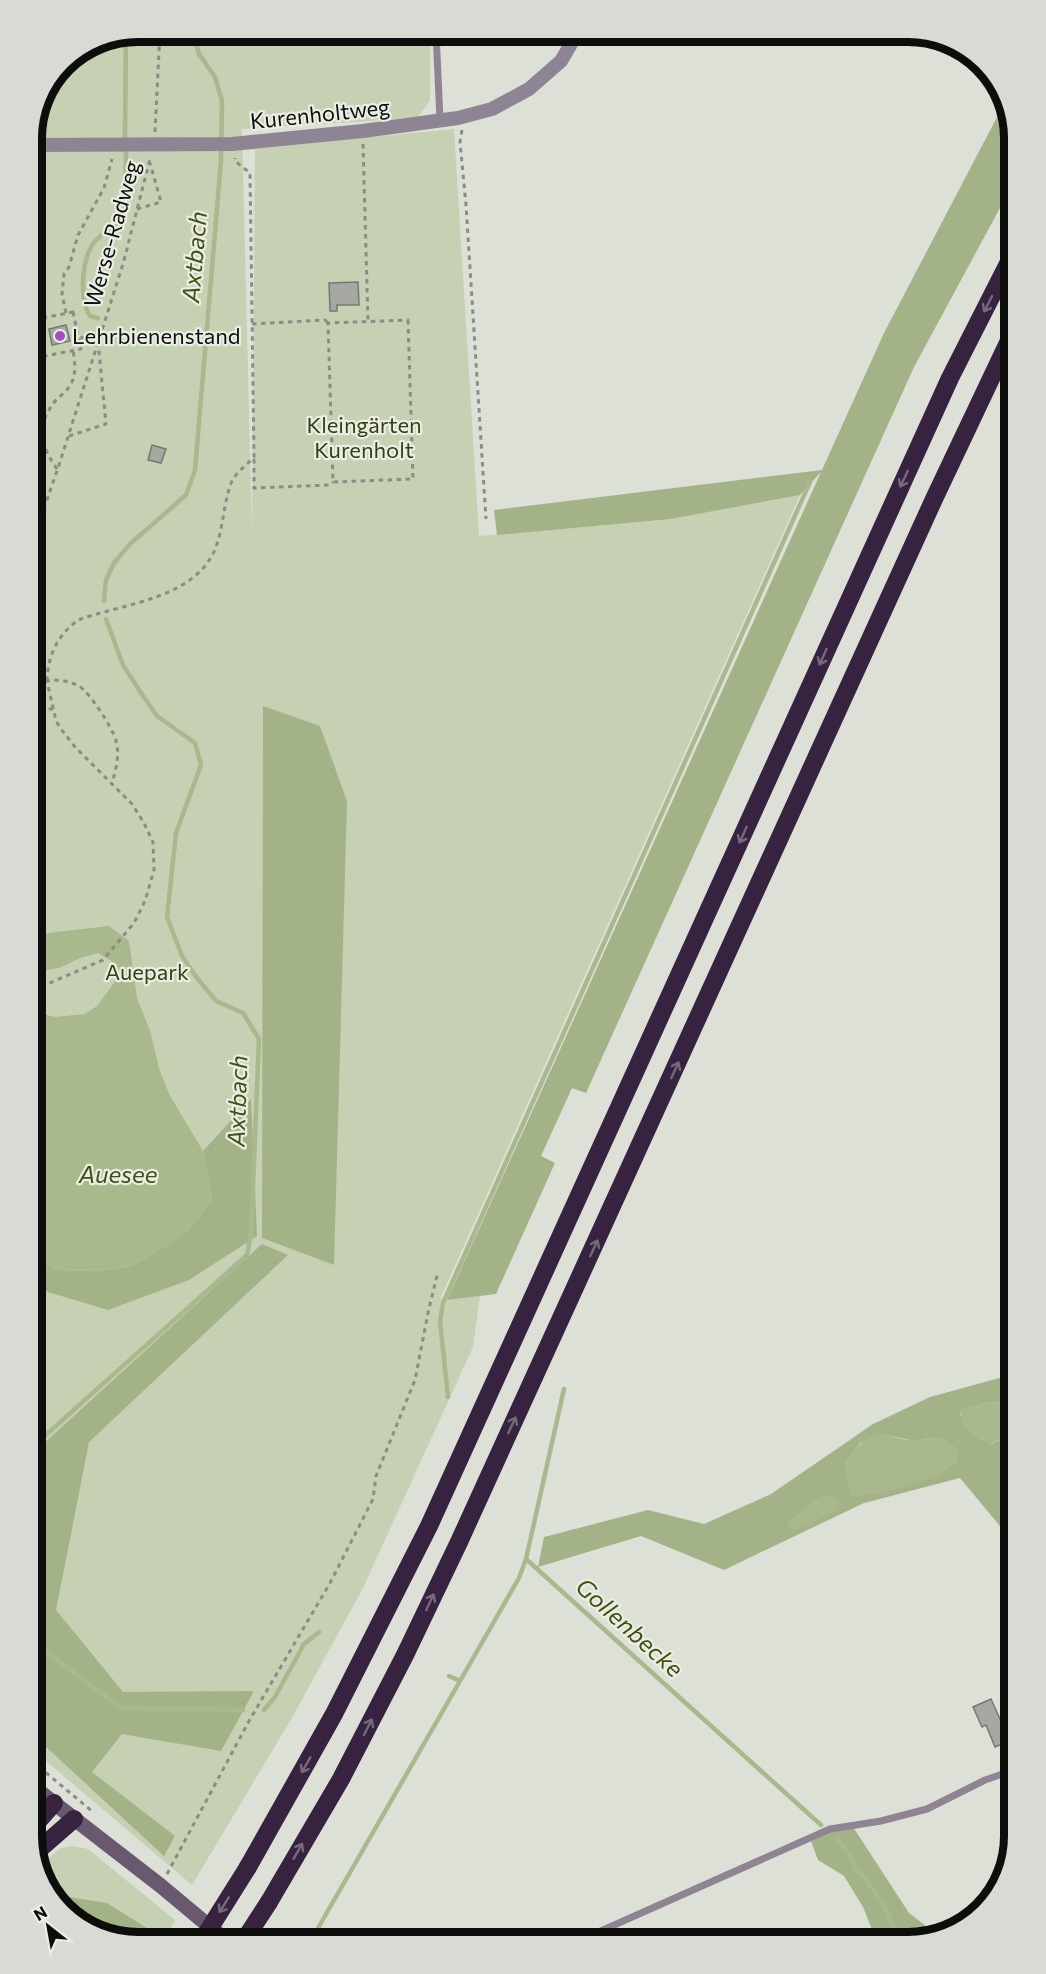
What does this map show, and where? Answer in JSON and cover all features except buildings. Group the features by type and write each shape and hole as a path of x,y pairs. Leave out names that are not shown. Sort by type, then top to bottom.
{"highway":[{"path":"207,1932 248,1867 334,1714 429,1526 900,486 950,378 1004,272"},
{"path":"250,1932 341,1779 405,1655 459,1542 934,499 1004,351"},
{"path":"42,1817 54,1803"},
{"path":"43,1846 74,1819"}],"main road":[{"path":"42,1794 216,1932"}],"street":[{"name":"Kurenholtweg","path":"42,145 232,144 363,131 464,117 492,109 529,89 561,62 572,42"}],"lane":[{"path":"436,42 440,120"},
{"path":"598,1932 830,1829 881,1821 927,1809 985,1780 1004,1773"}],"path":[{"name":"Werse-Radweg","path":"42,515 123,264 154,146 159,42"},
{"path":"464,117 460,142 486,519"},
{"path":"363,131 369,322"},
{"path":"232,144 235,162 250,173 254,488 413,479 408,320 328,323 325,320 252,324"},
{"path":"66,314 62,294 64,274 69,267 78,235 104,188 114,146"},
{"path":"137,209 161,202 150,162"},
{"path":"42,319 73,312 81,349 45,356 42,341"},
{"path":"328,323 333,482"},
{"path":"69,436 106,424 98,342 70,333"},
{"path":"42,427 50,409 73,379 75,370 73,350"},
{"path":"42,435 48,456 58,469"},
{"path":"42,985 103,960 134,923 145,901 154,870 153,842 132,804 75,747 56,721 47,681 47,667 58,638 66,628 78,620 168,593 195,575 210,560 217,544 233,479 254,457"},
{"path":"47,681 61,679 82,687 111,726 117,742 117,765 112,783"},
{"path":"42,709 53,709"},
{"path":"160,1886 249,1721 330,1583 373,1499 376,1476 415,1380 438,1272"}],"green space":[{"path":"138,42 430,42 430,101 417,118 242,129 252,533 255,148 454,129 479,536 671,519 800,495 440,1299 480,1296 473,1347 363,1588 293,1716 192,1885 42,1758 42,132 45,113 62,80 90,55 119,44"},
{"path":"72,1846 88,1849 175,1920 169,1932 154,1932 107,1903 78,1899 78,1896 64,1896 49,1873 46,1861 61,1848"}],"shaded area":[{"path":"1000,112 1004,138 1004,200 914,367 586,1093 572,1088 541,1156 555,1163 496,1294 447,1300 821,472 800,495 671,519 497,535 494,510 822,470 884,333"},
{"path":"263,706 320,726 347,801 334,1265 262,1238"},
{"path":"251,1099 257,1236 189,1280 108,1310 48,1292 42,1287 42,1263 56,1270 97,1271 130,1267 188,1231 212,1200 203,1151"},
{"path":"262,1244 288,1255 89,1442 56,1610 123,1692 254,1691 221,1751 122,1734 92,1772 175,1836 164,1856 42,1743 42,1445"},
{"path":"1004,1377 1004,1402 988,1402 960,1411 960,1415 991,1444 1004,1438 1001,1464 1004,1468 1004,1531 960,1478 864,1503 724,1570 641,1536 538,1567 544,1537 648,1510 704,1524 771,1494 873,1424 930,1397","holes":["884,1435 916,1441 934,1437 845,1464 860,1443"]},
{"path":"853,1827 909,1913 930,1929 873,1932 863,1907 844,1876 818,1860 811,1841 831,1832"},
{"path":"78,1898 107,1903 154,1932 132,1932 101,1925 78,1910"}],"water":[{"name":"Auesee","path":"109,926 129,941 137,998 150,1031 159,1068 169,1094 203,1151 212,1200 188,1231 130,1267 97,1271 56,1270 42,1263 42,1014 55,1017 85,1014 97,1006 117,979 118,971 113,962 98,953 59,968 42,971 42,936 48,933"},
{"path":"988,1402 1004,1402 1004,1438 990,1444 970,1432 963,1422 960,1411"},
{"path":"884,1435 909,1440 941,1438 950,1442 960,1453 956,1464 919,1482 879,1493 851,1496 845,1464 865,1440"},
{"path":"823,1495 833,1496 840,1502 839,1510 792,1532 787,1522"}],"waterway":[{"name":"Axtbach","path":"104,601 106,580 114,563 130,544 186,495 195,470 221,161 222,101 215,77 199,54 196,42"},
{"path":"125,136 126,43"},
{"path":"98,318 90,316 84,301 84,272 91,247 99,237 119,221 125,209 126,149"},
{"path":"448,1397 440,1321 443,1303 810,482"},
{"name":"Axtbach","path":"42,1438 247,1255 251,1234 259,1039 243,1013 216,1001 197,978 182,956 167,917 176,833 201,765 195,743 157,716 141,693 123,665 106,619"},
{"path":"449,1676 460,1681 519,1578 526,1559 564,1389"},
{"name":"Gollenbecke","path":"526,1559 821,1825"},
{"name":"Gollenbecke","path":"264,1710 275,1697 304,1644 319,1632"},
{"name":"Gollenbecke","path":"42,1649 121,1708 243,1710"},
{"path":"316,1932 460,1681"},
{"name":"Gollenbecke","path":"838,1839 850,1855 856,1870 866,1879 886,1909 896,1932"}],"place":[{"name":"Lehrbienenstand","path":"60,336"}],"park label":[{"name":"Kleingärten Kurenholt","path":"364,438"},
{"name":"Auepark","path":"147,972"}]}
